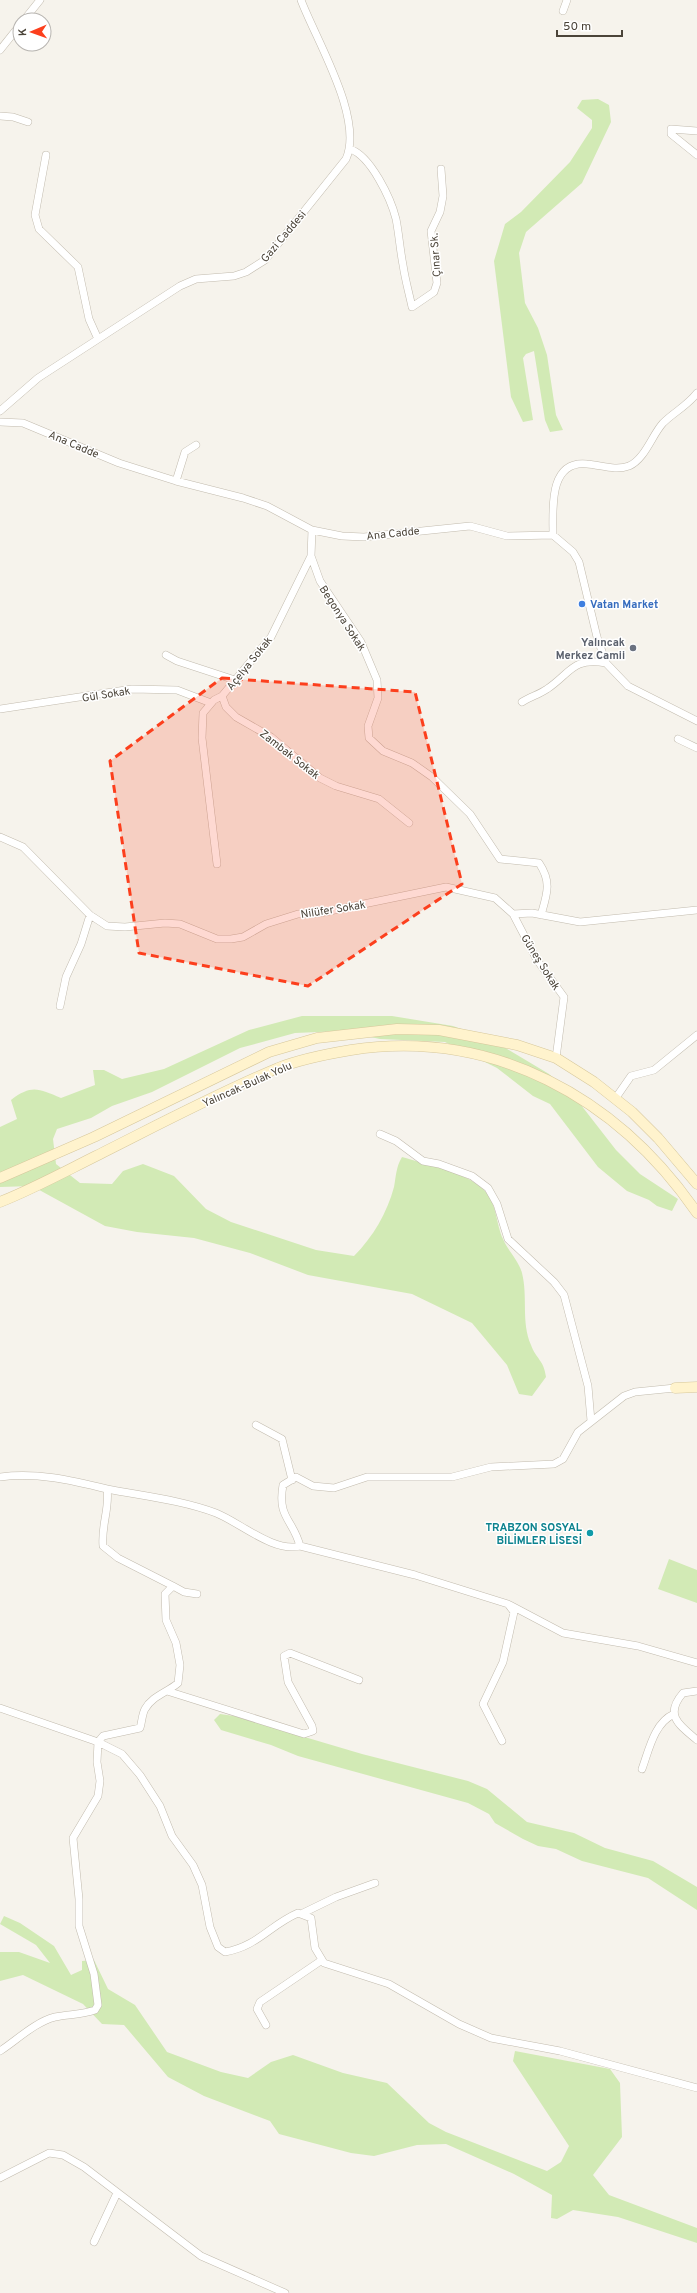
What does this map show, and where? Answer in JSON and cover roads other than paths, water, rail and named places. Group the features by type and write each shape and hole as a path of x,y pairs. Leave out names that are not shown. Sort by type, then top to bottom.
{"main road":[{"name":"Yalıncak-Bulak Yolu","path":"0,1178 94,1137 269,1052 317,1038 397,1029 439,1030 518,1045 556,1058 594,1082 632,1112 658,1138 697,1184"},
{"name":"Yalıncak-Bulak Yolu","path":"0,1202 31,1190 97,1156 280,1068 333,1053 400,1045 458,1050 498,1060 547,1080 578,1096 630,1135 675,1184 697,1213"},
{"path":"675,1388 697,1387"}],"street":[{"path":"30,12 40,0"},
{"name":"Gazi Caddesi","path":"0,411 38,378 180,286 196,279 234,276 246,272 265,260 346,160 350,149 349,121 325,49 301,0"},
{"path":"563,11 567,0"},
{"path":"0,50 12,35"},
{"path":"0,116 13,117 28,122"},
{"path":"697,131 672,129 671,134 697,155"},
{"name":"Çınar Sk.","path":"350,149 364,158 387,194 396,218 402,265 412,307 434,292 437,284 431,230 440,212 443,196 441,169"},
{"path":"46,155 35,215 39,229 78,267 90,319 98,339"},
{"path":"697,393 693,404 663,423 636,462 629,466 615,468 585,464 570,467 562,473 553,498 553,535 573,552 579,562 597,637 606,663 628,686 697,721"},
{"name":"Ana Cadde","path":"0,422 23,423 119,463 176,481 267,506 312,530 342,536 364,537 470,526 507,536 553,535"},
{"path":"176,481 185,452 196,445"},
{"name":"Begonya Sokak","path":"312,530 311,556 320,581 362,642 377,680 378,698 368,726 369,738 383,751 412,763 432,777 470,814 500,859 539,863 547,874 548,885 541,915"},
{"name":"Açelya Sokak","path":"217,864 202,738 202,713 211,703 222,696 271,637 311,556"},
{"path":"166,655 177,661 235,680"},
{"path":"522,702 547,689 564,674 579,664 592,660 606,663"},
{"name":"Gül Sokak","path":"0,709 132,689 177,690 211,703"},
{"name":"Zambak Sokak","path":"222,696 226,707 236,717 271,737 320,778 379,799 409,823"},
{"path":"678,739 697,748"},
{"name":"Nilüfer Sokak","path":"0,837 23,847 90,915 107,926 125,927 165,923 180,924 217,938 231,939 243,936 266,924 298,914 320,913 446,887 495,898 513,914"},
{"path":"513,914 541,915 580,922 697,910"},
{"name":"Güneş Sokak","path":"513,914 538,960 564,997 556,1058"},
{"path":"60,1006 66,977 82,944 90,915"},
{"path":"615,1099 631,1076 654,1070 697,1035"},
{"path":"380,1134 396,1141 423,1161 439,1164 472,1176 488,1188 497,1204 508,1239 554,1282 564,1295 588,1386 591,1421"},
{"path":"300,1546 297,1536 282,1513 280,1499 283,1485 296,1477 313,1486 334,1488 367,1477 452,1477 491,1467 554,1464 563,1459 578,1432 624,1396 635,1392 675,1388"},
{"path":"256,1425 282,1439 292,1480"},
{"path":"0,1477 18,1475 61,1478 107,1489 171,1500 217,1514 259,1538 294,1547 300,1546 415,1574 508,1604 563,1633 638,1646 697,1663"},
{"path":"107,1489 108,1501 103,1519 103,1546 118,1558 184,1592 197,1594"},
{"path":"0,2051 43,2021 56,2017 83,2014 95,2010 98,2005 94,1974 78,1926 79,1900 73,1838 98,1796 100,1781 97,1762 98,1742 103,1736 140,1728 145,1708 156,1696 168,1691 178,1682 180,1665 176,1643 166,1620 165,1594 173,1586"},
{"path":"502,1740 483,1704 502,1662 514,1612 508,1604"},
{"path":"168,1691 304,1734 313,1732 312,1726 288,1682 284,1656 290,1653 360,1680"},
{"path":"697,1691 683,1693 674,1703 674,1714 680,1726 697,1740"},
{"path":"0,1708 98,1742 122,1754 140,1775 160,1806 172,1836 193,1865 202,1885 210,1927 218,1947 225,1952 242,1948 263,1936 286,1918 298,1913 311,1918 315,1948 324,1963 389,1984 459,2024 491,2038 572,2054 697,2088"},
{"path":"642,1769 653,1737 668,1717 674,1714"},
{"path":"301,1914 336,1897 375,1883"},
{"path":"266,2025 257,2008 260,2002 322,1960"},
{"path":"0,2178 49,2153 63,2155 117,2192 202,2256 285,2293"},
{"path":"94,2242 117,2192"}],"place":[{"name":"Vatan Market","path":"582,604"},
{"name":"Yalıncak Merkez Camii","path":"633,648"},
{"name":"TRABZON SOSYAL BİLİMLER LİSESİ","path":"590,1533"}]}
